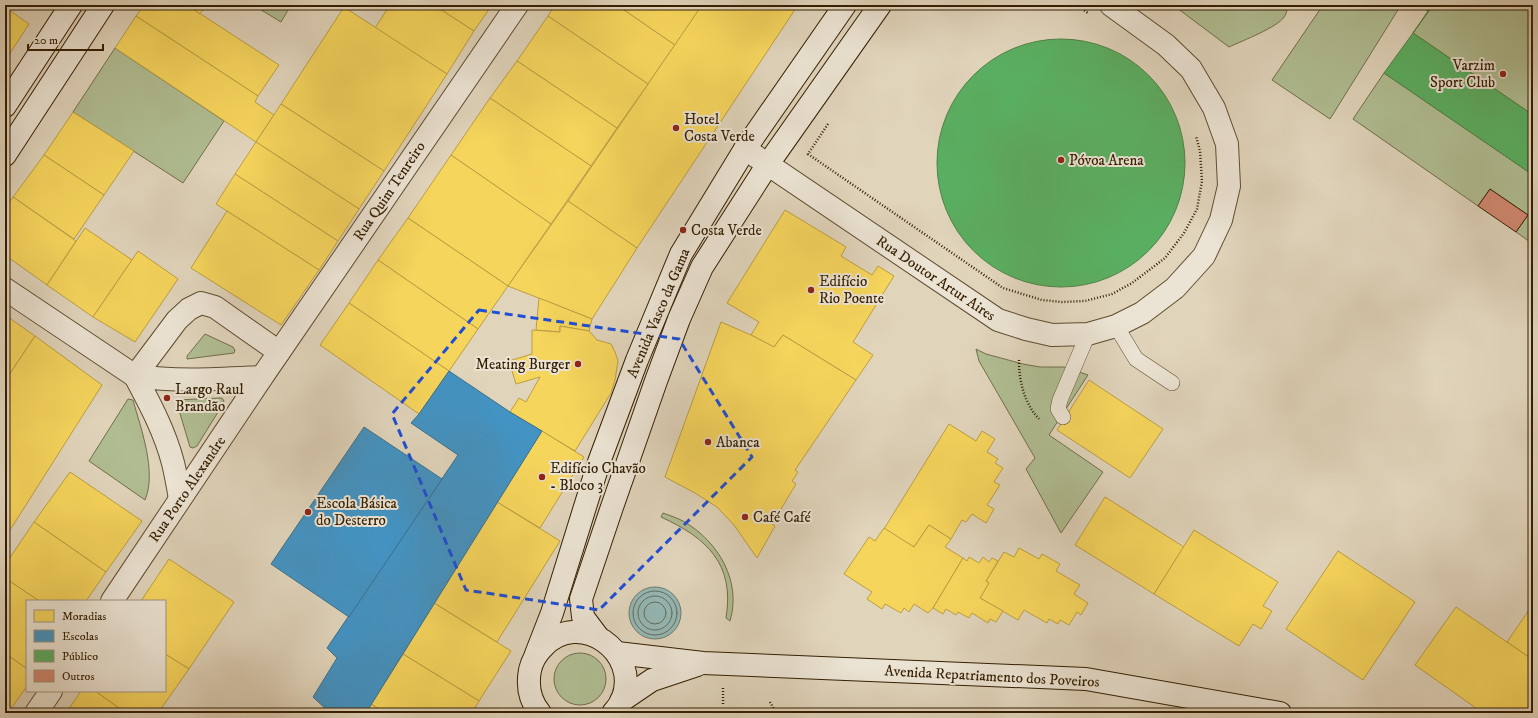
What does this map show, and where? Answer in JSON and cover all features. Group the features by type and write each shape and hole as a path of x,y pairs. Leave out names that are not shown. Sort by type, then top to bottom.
{"street":[{"path":"5,106 71,5"},
{"path":"5,155 103,5"},
{"name":"Rua Quim Tenreiro","path":"262,377 517,5"},
{"name":"Avenida Vasco da Gama","path":"529,689 528,677 531,665 552,613 599,462 637,360 682,254 745,149 845,5"},
{"name":"Avenida Vasco da Gama","path":"824,86 828,61 859,16 860,10 858,5"},
{"name":"Avenida Vasco da Gama","path":"598,637 583,617 581,599 679,319 702,267 768,164 880,5"},
{"name":"Rua Doutor Artur Aires","path":"745,149 998,320 1052,335 1088,334 1116,326 1142,313 1175,288 1204,256 1221,220 1229,186 1227,144 1214,108 1191,69 1166,45 1111,5"},
{"path":"5,289 135,376 159,379 221,379 262,377"},
{"path":"135,376 177,320 189,309 201,303 215,307 279,352"},
{"path":"135,376 152,407 164,436 173,463 180,499"},
{"name":"Rua Porto Alexandre","path":"113,600 262,377"},
{"path":"536,654 546,643 558,636 571,633 585,633 598,637 609,644 617,653 623,664 626,677 625,690 617,707"},
{"name":"Avenida Repatriamento dos Poveiros","path":"617,653 703,663 1086,678 1280,713"},
{"name":"Avenida Repatriamento dos Poveiros","path":"617,707 652,680 703,663"},
{"path":"520,713 529,689"},
{"path":"529,689 533,701 540,713"},
{"path":"36,713 50,692"}],"lane":[{"path":"1116,326 1136,358 1172,383"},
{"path":"1063,417 1058,408 1060,400 1088,334"}],"path":[{"path":"829,122 808,154 1003,288 1042,300 1062,302 1086,301 1112,294 1132,283 1150,270 1170,252 1184,233 1197,209 1202,181 1200,151 1195,129"},
{"path":"1019,360 1019,375 1024,394 1034,413 1042,422"},
{"path":"770,702 776,713"}],"highlighted area":[{"path":"479,310 679,339 752,457 599,610 466,590 392,414"}],"green space":[{"path":"253,5 291,5 281,22"},
{"path":"1173,5 1288,5 1284,17 1275,25 1259,34 1229,47"},
{"path":"1323,5 1401,5 1330,119 1272,80"},
{"name":"Varzim Sport Club","path":"1433,5 1533,5 1533,115 1413,33"},
{"path":"115,48 224,121 183,183 73,112"},
{"path":"1384,73 1533,175 1533,244 1516,232 1528,215 1490,189 1478,206 1353,119"},
{"path":"205,334 233,347 235,350 234,353 187,359 187,356"},
{"path":"976,349 986,354 1023,364 1040,367 1064,367 1088,375 1049,435 1103,472 1061,533 1026,469 1035,458 979,361"},
{"path":"222,398 224,401 223,404 197,446 193,448 190,447 176,400"},
{"path":"128,399 133,400 149,464 148,489 145,500 89,461"},
{"path":"663,513 683,521 696,529 707,539 716,551 730,577 733,591 733,606 730,621 726,618 728,599 726,582 722,568 714,555 692,534 661,517"},
{"path":"580,653 590,655 598,661 604,669 606,679 604,689 598,697 590,703 580,705 570,703 562,697 556,689 554,679 556,669 562,661 570,655"}],"water":[{"path":"650,587 660,587 674,594 681,608 681,618 674,632 660,639 650,639 640,635 633,628 629,618 629,608 633,598 640,591"}],"building: Moradias":[{"path":"144,5 187,5 279,65 258,96 136,16"},
{"path":"187,5 206,5 200,14"},
{"path":"390,5 434,5 474,31 447,74 375,28"},
{"path":"434,5 492,5 474,31"},
{"path":"555,5 617,5 675,45 648,84 548,16"},
{"path":"617,5 699,5 701,7 675,45"},
{"path":"702,5 798,5 637,248 568,201"},
{"path":"5,7 29,24 5,61"},
{"path":"344,7 447,74 384,171 281,104"},
{"path":"136,16 258,96 255,102 274,115 256,142 115,48"},
{"path":"548,16 648,84 617,128 517,61"},
{"path":"517,61 617,128 591,166 490,98"},
{"path":"490,98 591,166 551,224 451,155"},
{"path":"281,104 384,171 359,209 256,142"},
{"path":"73,112 134,151 104,195 44,155"},
{"path":"256,142 359,209 338,241 235,174"},
{"path":"44,155 104,195 74,239 13,197"},
{"path":"451,155 551,224 508,286 408,218"},
{"path":"235,174 338,241 319,270 216,204"},
{"path":"13,197 76,241 47,285 5,255 5,209"},
{"path":"568,201 637,248 592,319 508,286"},
{"name":"Edifício Rio Poente","path":"785,210 846,247 841,256 872,275 878,266 894,276 853,342 873,355 856,380 783,335 774,347 751,335 759,322 727,303"},
{"path":"227,211 319,270 281,325 191,268"},
{"path":"408,218 508,286 478,329 378,260"},
{"path":"85,228 132,260 93,317 47,285"},
{"path":"138,251 178,279 135,342 93,317"},
{"path":"378,260 478,329 449,371 349,303"},
{"path":"539,298 592,319 589,331 560,326 560,332 536,330"},
{"path":"349,303 449,371 419,414 320,345"},
{"path":"5,315 35,336 5,381"},
{"path":"721,322 774,347 783,335 856,380 795,470 798,472 792,481 796,484 772,524 775,526 757,558 734,525 717,507 665,477"},
{"path":"560,326 589,331 597,340 611,344 618,361 611,393 575,451 510,412 519,398 526,402 540,377 516,384 509,361 532,354 532,330 560,332"},
{"path":"35,336 102,385 5,538 5,381"},
{"path":"1089,380 1163,429 1130,478 1057,430"},
{"path":"949,424 976,441 982,431 995,439 987,452 998,459 995,463 1003,468 994,482 1000,485 987,505 994,509 986,523 972,514 966,522 962,520 951,539 929,525 914,547 884,529"},
{"name":"Edifício Chavão - Bloco 3","path":"542,431 584,457 540,528 497,502"},
{"path":"70,472 142,521 106,572 34,522"},
{"path":"1105,497 1184,547 1154,594 1075,545"},
{"path":"497,502 560,541 497,642 434,603"},
{"path":"34,522 106,572 87,600 38,600 5,578 5,565"},
{"path":"929,525 951,539 945,547 963,558 933,608 928,613 914,604 909,612 904,608 901,613 885,604 882,609 867,599 872,592 844,574 869,537 875,541 884,528 914,547"},
{"path":"1194,530 1278,582 1263,606 1272,611 1261,629 1253,624 1239,646 1154,594"},
{"path":"1019,548 1039,559 1042,554 1060,564 1056,571 1080,585 1074,594 1088,603 1081,615 1077,612 1069,625 1060,620 1058,624 1049,619 1047,623 1024,610 1018,620 980,598 989,583 986,581 1004,552 1014,557"},
{"path":"1338,551 1415,602 1363,680 1286,629"},
{"path":"969,557 979,563 983,557 989,562 992,558 998,561 986,581 989,583 980,598 1003,611 996,622 990,619 988,623 972,613 969,618 958,612 956,615 946,609 943,614 933,608 963,558 967,561"},
{"path":"169,559 234,602 189,669 166,655 166,600 142,600"},
{"path":"5,578 38,600 26,600 26,668 5,653"},
{"path":"434,603 511,651 479,701 403,654"},
{"path":"1533,604 1533,660 1507,642"},
{"path":"1456,607 1533,660 1533,708 1530,713 1483,713 1415,665"},
{"path":"5,653 26,668 26,687 8,713 5,713"},
{"path":"403,654 479,701 472,713 385,713 371,704"},
{"path":"166,655 189,669 158,713 126,713 96,692 166,692"},
{"path":"80,692 96,692 126,713 66,713"},
{"path":"371,704 385,713 366,713"}],"building: Escolas":[{"path":"449,371 510,412 542,431 366,713 330,713 313,697 337,658 327,648 458,455 411,423"},
{"path":"364,427 442,479 349,617 271,564"}],"building: Público":[{"name":"Varzim Sport Club","path":"1419,5 1433,5 1413,33 1428,11"},
{"name":"Varzim Sport Club","path":"1413,33 1533,115 1533,175 1384,73"},
{"name":"Póvoa Arena","path":"1061,39 1097,45 1119,54 1139,67 1157,85 1170,105 1179,127 1185,163 1179,199 1170,221 1157,241 1139,259 1119,272 1097,281 1061,287 1025,281 1003,272 983,259 965,241 952,221 943,199 937,163 943,127 952,105 965,85 983,67 1003,54 1025,45"}],"building: Outros":[{"path":"1490,189 1528,215 1516,232 1478,206"}],"place":[{"name":"Varzim Sport Club","path":"1503,74"},
{"name":"Hotel Costa Verde","path":"676,128"},
{"name":"Póvoa Arena","path":"1061,160"},
{"name":"Costa Verde","path":"683,230"},
{"name":"Edifício Rio Poente","path":"811,290"},
{"name":"Meating Burger","path":"578,364"},
{"name":"Largo Raul Brandão","path":"167,398"},
{"name":"Abanca","path":"708,442"},
{"name":"Edifício Chavão - Bloco 3","path":"542,477"},
{"name":"Escola Básica do Desterro","path":"308,512"},
{"name":"Café Café","path":"745,517"}]}
